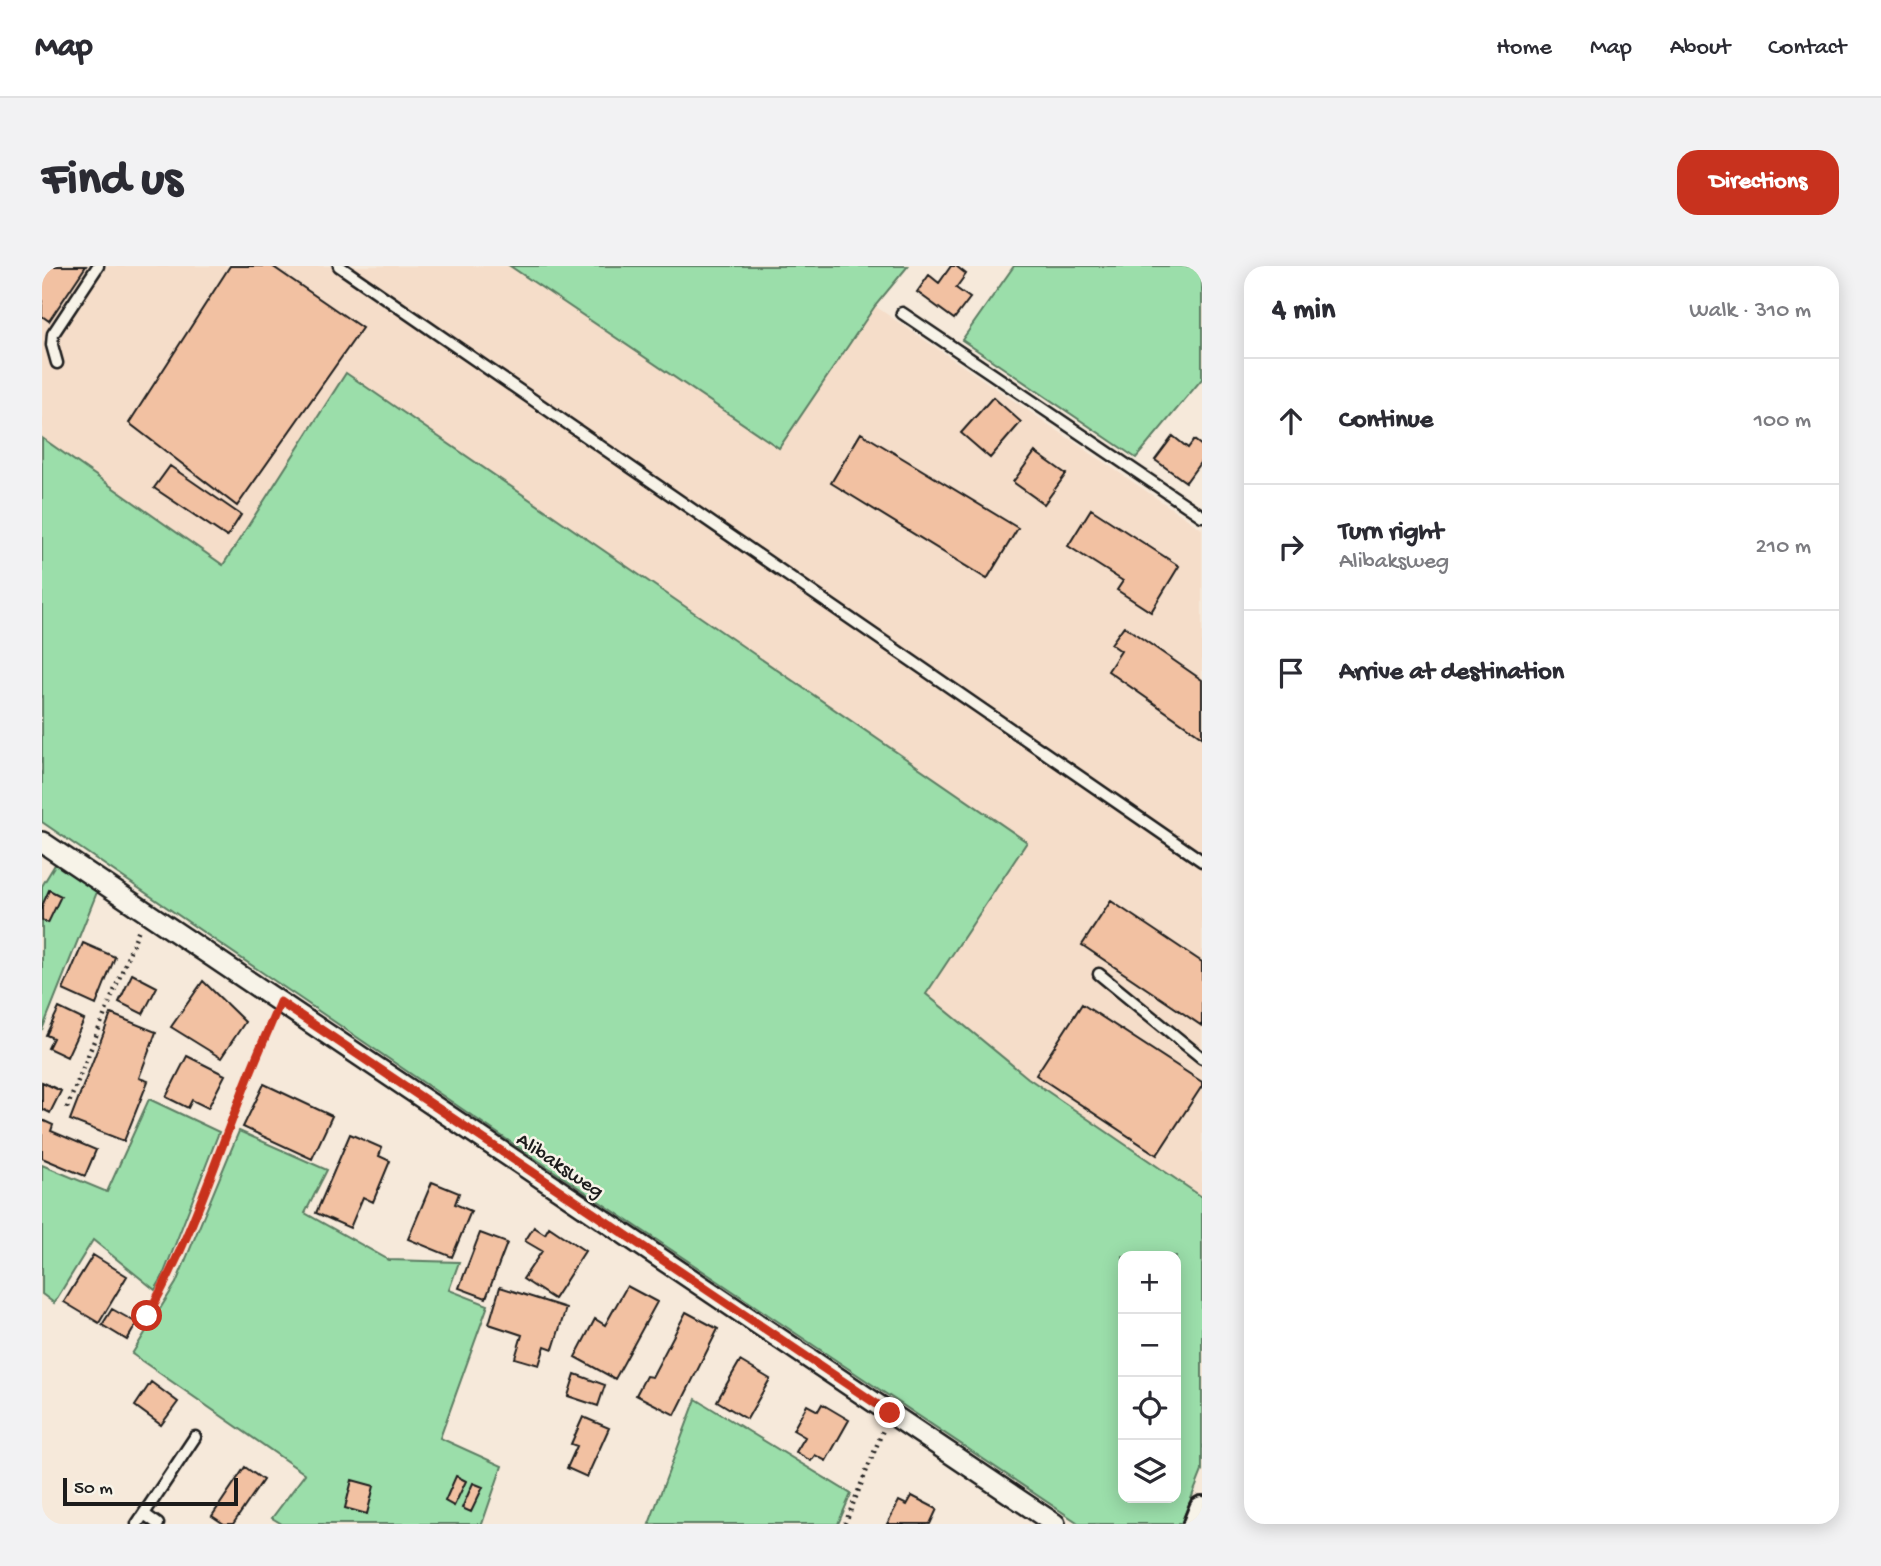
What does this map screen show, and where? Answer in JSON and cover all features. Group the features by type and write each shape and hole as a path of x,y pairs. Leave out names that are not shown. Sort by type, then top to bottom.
{"street":[{"name":"Alibaksweg","path":"42,842 1055,1524"},
{"path":"1196,1524 1202,1509"}],"lane":[{"path":"57,363 52,345 53,334 97,266"},
{"path":"339,266 1202,861"},
{"path":"902,313 1202,516"},
{"path":"1099,974 1202,1058"},
{"path":"137,1524 195,1437"},
{"path":"144,1514 158,1524"}],"path":[{"path":"67,1108 146,912"},
{"path":"147,1316 167,1282 211,1179 280,1002"},
{"path":"845,1524 890,1413"}],"shaded area":[{"path":"42,266 510,266 779,447 875,306 1202,529 1202,1197 1028,1078 926,994 1026,842 346,374 223,565 42,438"}],"green space":[{"path":"510,266 908,266 875,306 779,448"},
{"path":"1014,266 1202,266 1202,379 1136,458 962,340"},
{"path":"346,373 1027,842 926,994 1028,1078 1202,1197 1202,1471 1181,1524 1080,1524 506,1139 42,822 42,438 223,565"},
{"path":"56,863 97,892 42,1030 42,886"},
{"path":"149,1099 219,1132 162,1278 155,1290 93,1240 54,1303 42,1294 42,1165 107,1192"},
{"path":"239,1131 327,1170 305,1213 389,1260 459,1262 449,1290 488,1305 440,1438 502,1466 482,1524 282,1524 272,1518 305,1474 132,1354 176,1283"},
{"path":"696,1399 851,1494 838,1524 649,1524"}],"building":[{"path":"42,266 86,266 49,321 42,316"},
{"path":"230,266 272,266 362,328 237,506 129,423"},
{"path":"951,266 956,266 966,274 956,288 970,298 954,319 917,292 929,275 939,283"},
{"path":"993,397 1021,422 990,458 961,433"},
{"path":"861,433 1018,528 987,579 831,483"},
{"path":"1173,436 1188,448 1194,440 1202,446 1202,460 1186,482 1155,460"},
{"path":"1035,452 1066,474 1044,504 1013,482"},
{"path":"170,466 241,515 227,537 154,488"},
{"path":"1091,509 1179,566 1151,612 1117,590 1123,581 1068,546"},
{"path":"1124,626 1202,680 1202,737 1108,671 1121,651 1111,644"},
{"path":"49,890 61,896 48,923 42,920 42,906"},
{"path":"1111,901 1202,962 1202,1026 1082,945"},
{"path":"83,943 115,957 96,1005 63,990"},
{"path":"132,974 157,987 143,1014 119,1002"},
{"path":"203,981 245,1022 221,1058 171,1027"},
{"path":"1082,1004 1202,1082 1157,1155 1036,1075"},
{"path":"59,1008 84,1020 67,1057 48,1048 53,1038 46,1035"},
{"path":"111,1014 156,1032 139,1078 148,1081 124,1141 70,1120"},
{"path":"187,1056 225,1075 208,1108 192,1100 188,1108 166,1097"},
{"path":"42,1082 61,1091 50,1113 42,1109"},
{"path":"264,1084 332,1116 312,1159 243,1127"},
{"path":"42,1120 53,1125 51,1131 96,1150 85,1176 42,1158"},
{"path":"350,1134 382,1148 379,1156 390,1161 373,1202 363,1197 350,1228 316,1213"},
{"path":"432,1182 459,1193 455,1204 471,1211 452,1257 408,1239"},
{"path":"534,1227 545,1234 549,1227 585,1251 554,1299 523,1279 542,1251 525,1241"},
{"path":"480,1233 507,1243 486,1298 459,1288"},
{"path":"93,1255 127,1276 99,1323 64,1302"},
{"path":"627,1286 657,1302 615,1379 575,1357 595,1319 605,1325"},
{"path":"500,1287 566,1308 553,1349 545,1346 539,1365 515,1358 522,1335 489,1324"},
{"path":"112,1309 137,1323 127,1340 102,1325"},
{"path":"686,1312 718,1329 675,1415 636,1395 646,1376 652,1377"},
{"path":"740,1361 770,1379 747,1419 717,1401"},
{"path":"575,1374 605,1385 598,1406 568,1396"},
{"path":"151,1382 178,1402 161,1425 135,1406"},
{"path":"822,1404 849,1420 826,1461 815,1455 811,1461 796,1452 805,1437 793,1430 807,1405 818,1411"},
{"path":"583,1417 609,1428 587,1477 567,1468 577,1446 571,1444"},
{"path":"245,1467 263,1480 233,1524 224,1524 212,1516"},
{"path":"456,1476 466,1481 454,1506 445,1501"},
{"path":"352,1480 374,1486 367,1514 345,1508"},
{"path":"473,1483 483,1487 471,1512 462,1508"},
{"path":"912,1496 937,1509 930,1524 887,1524 899,1501 907,1505"}],"route":[{"path":"147,1316 167,1282 211,1179 280,1002 890,1413"}]}
